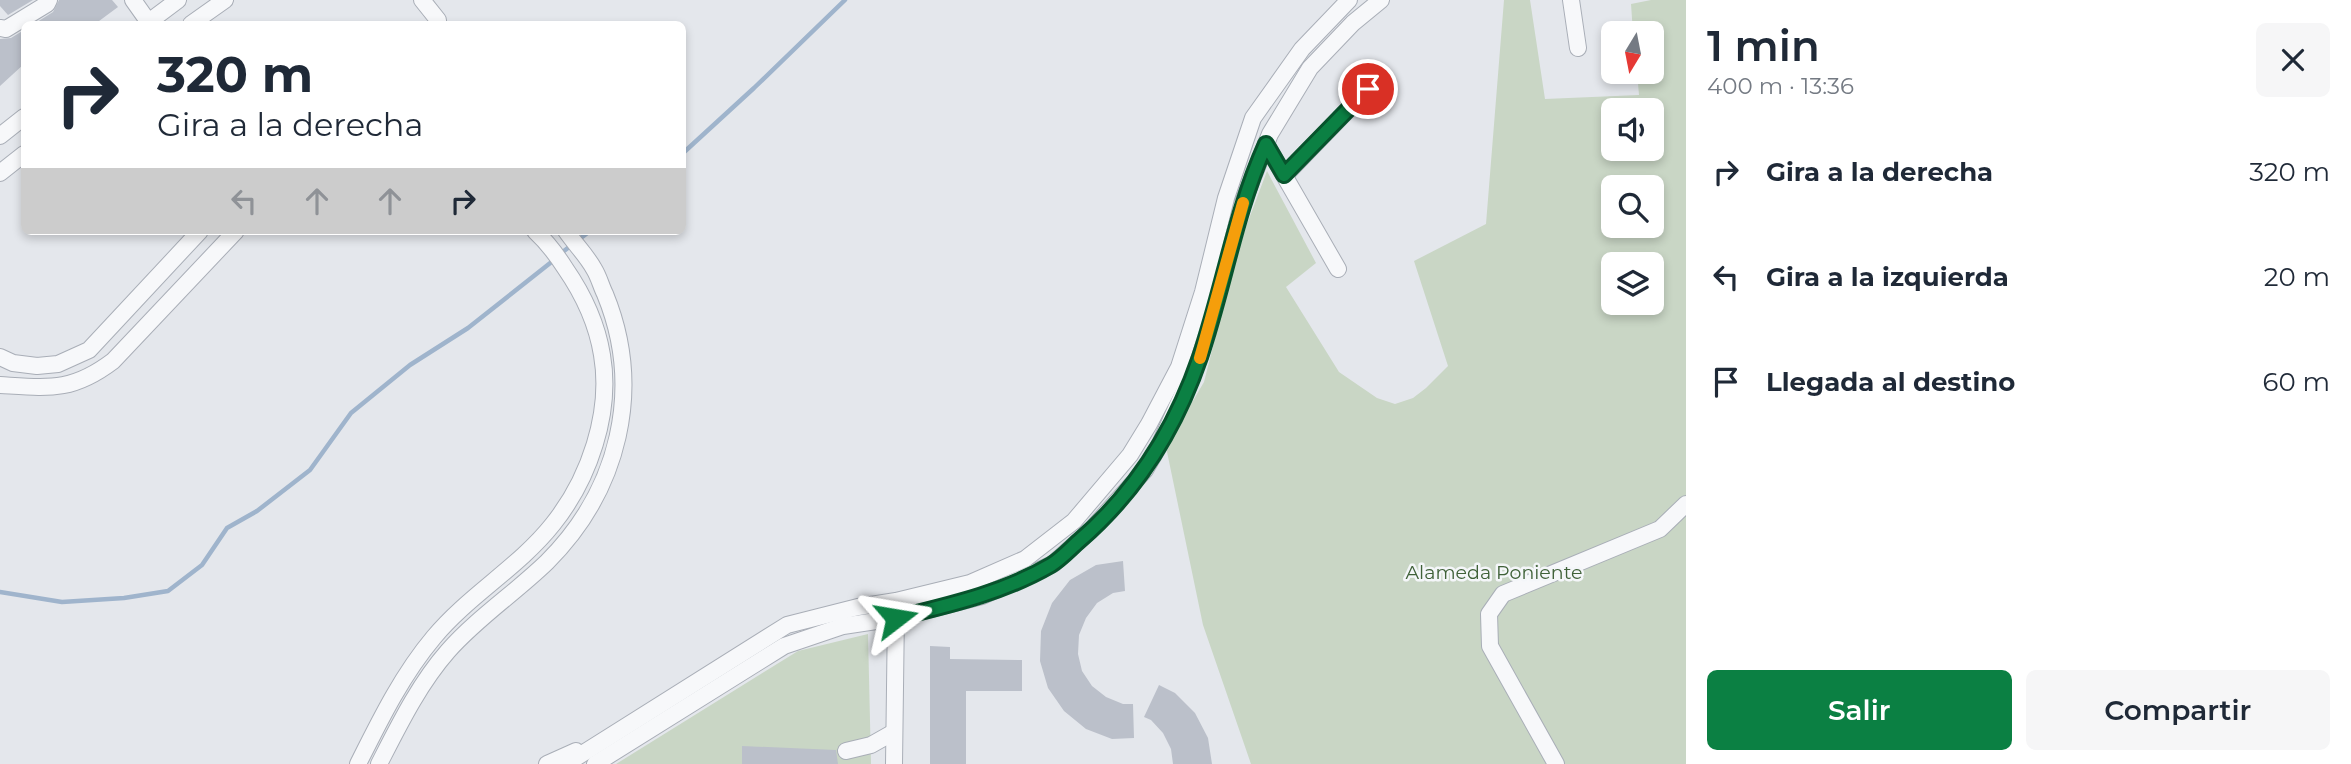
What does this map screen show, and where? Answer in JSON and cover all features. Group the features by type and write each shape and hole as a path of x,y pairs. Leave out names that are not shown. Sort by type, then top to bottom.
{"street":[{"path":"0,29 6,29 47,4 49,0"},
{"path":"133,0 146,21"},
{"path":"152,21 178,0"},
{"path":"195,21 225,0"},
{"path":"422,0 438,20"},
{"path":"566,764 787,625 970,583 1025,559 1074,521 1130,455 1180,368 1203,292 1226,198 1253,117 1302,49 1349,0"},
{"path":"595,764 784,646 843,626 896,618 982,596 1053,564 1091,530 1145,470 1169,427 1200,356 1242,205 1266,144 1310,68 1353,23 1381,0"},
{"path":"1571,0 1578,48"},
{"path":"1284,175 1368,89"},
{"path":"0,136 21,119"},
{"path":"1266,144 1338,270"},
{"path":"0,173 21,156"},
{"path":"0,357 13,363 37,366 58,364 89,350 196,235"},
{"path":"0,386 48,388 69,385 93,376 113,361 232,235"},
{"path":"358,764 408,670 453,615 530,550 554,524 580,484 591,454 603,396 602,356 591,316 575,283 548,243 539,235"},
{"path":"380,764 428,674 469,629 510,597 548,561 578,525 599,491 612,460 623,400 623,356 613,313 595,270 569,235"},
{"path":"1556,764 1490,646 1489,614 1503,594 1660,529 1686,504"},
{"path":"894,764 896,601"},
{"path":"547,764 619,730"},
{"path":"846,751 871,745 894,733"}],"green space":[{"name":"Alameda Poniente","path":"1504,0 1530,0 1545,99 1639,95 1638,84 1664,84 1664,21 1632,21 1631,4 1651,0 1686,0 1686,764 1251,764 1203,625 1166,447 1204,382 1231,275 1267,171 1316,263 1286,287 1339,372 1377,398 1395,404 1413,398 1448,366 1414,261 1486,224"},
{"path":"868,634 871,764 616,764 798,651"}],"building":[{"path":"0,0 33,0 8,15 0,6"},
{"path":"59,0 112,0 118,7 99,21 39,21 53,12"},
{"path":"21,32 21,67 0,86 0,39 11,38"},
{"path":"1123,561 1125,591 1113,593 1097,603 1086,618 1079,635 1078,654 1082,671 1092,686 1106,697 1123,704 1133,704 1134,738 1112,739 1086,729 1064,711 1048,688 1040,661 1041,631 1052,603 1070,580 1096,565"},
{"path":"930,646 950,647 950,659 1022,660 1022,691 966,691 966,764 930,764"},
{"path":"1159,685 1175,693 1195,713 1208,738 1212,764 1173,764 1171,749 1163,733 1151,720 1144,717"},
{"path":"742,746 836,750 838,764 742,764"}],"waterway":[{"path":"686,150 845,0"},
{"path":"560,254 585,235"},
{"path":"0,592 62,602 124,598 168,591 202,565 227,528 257,511 310,470 351,413 410,365 468,328 554,260"}],"slow traffic":[{"path":"1200,358 1243,203"}],"route":[{"path":"896,618 982,596 1053,564 1114,506 1145,470 1191,381 1242,205 1266,144 1284,175 1368,89"}]}
